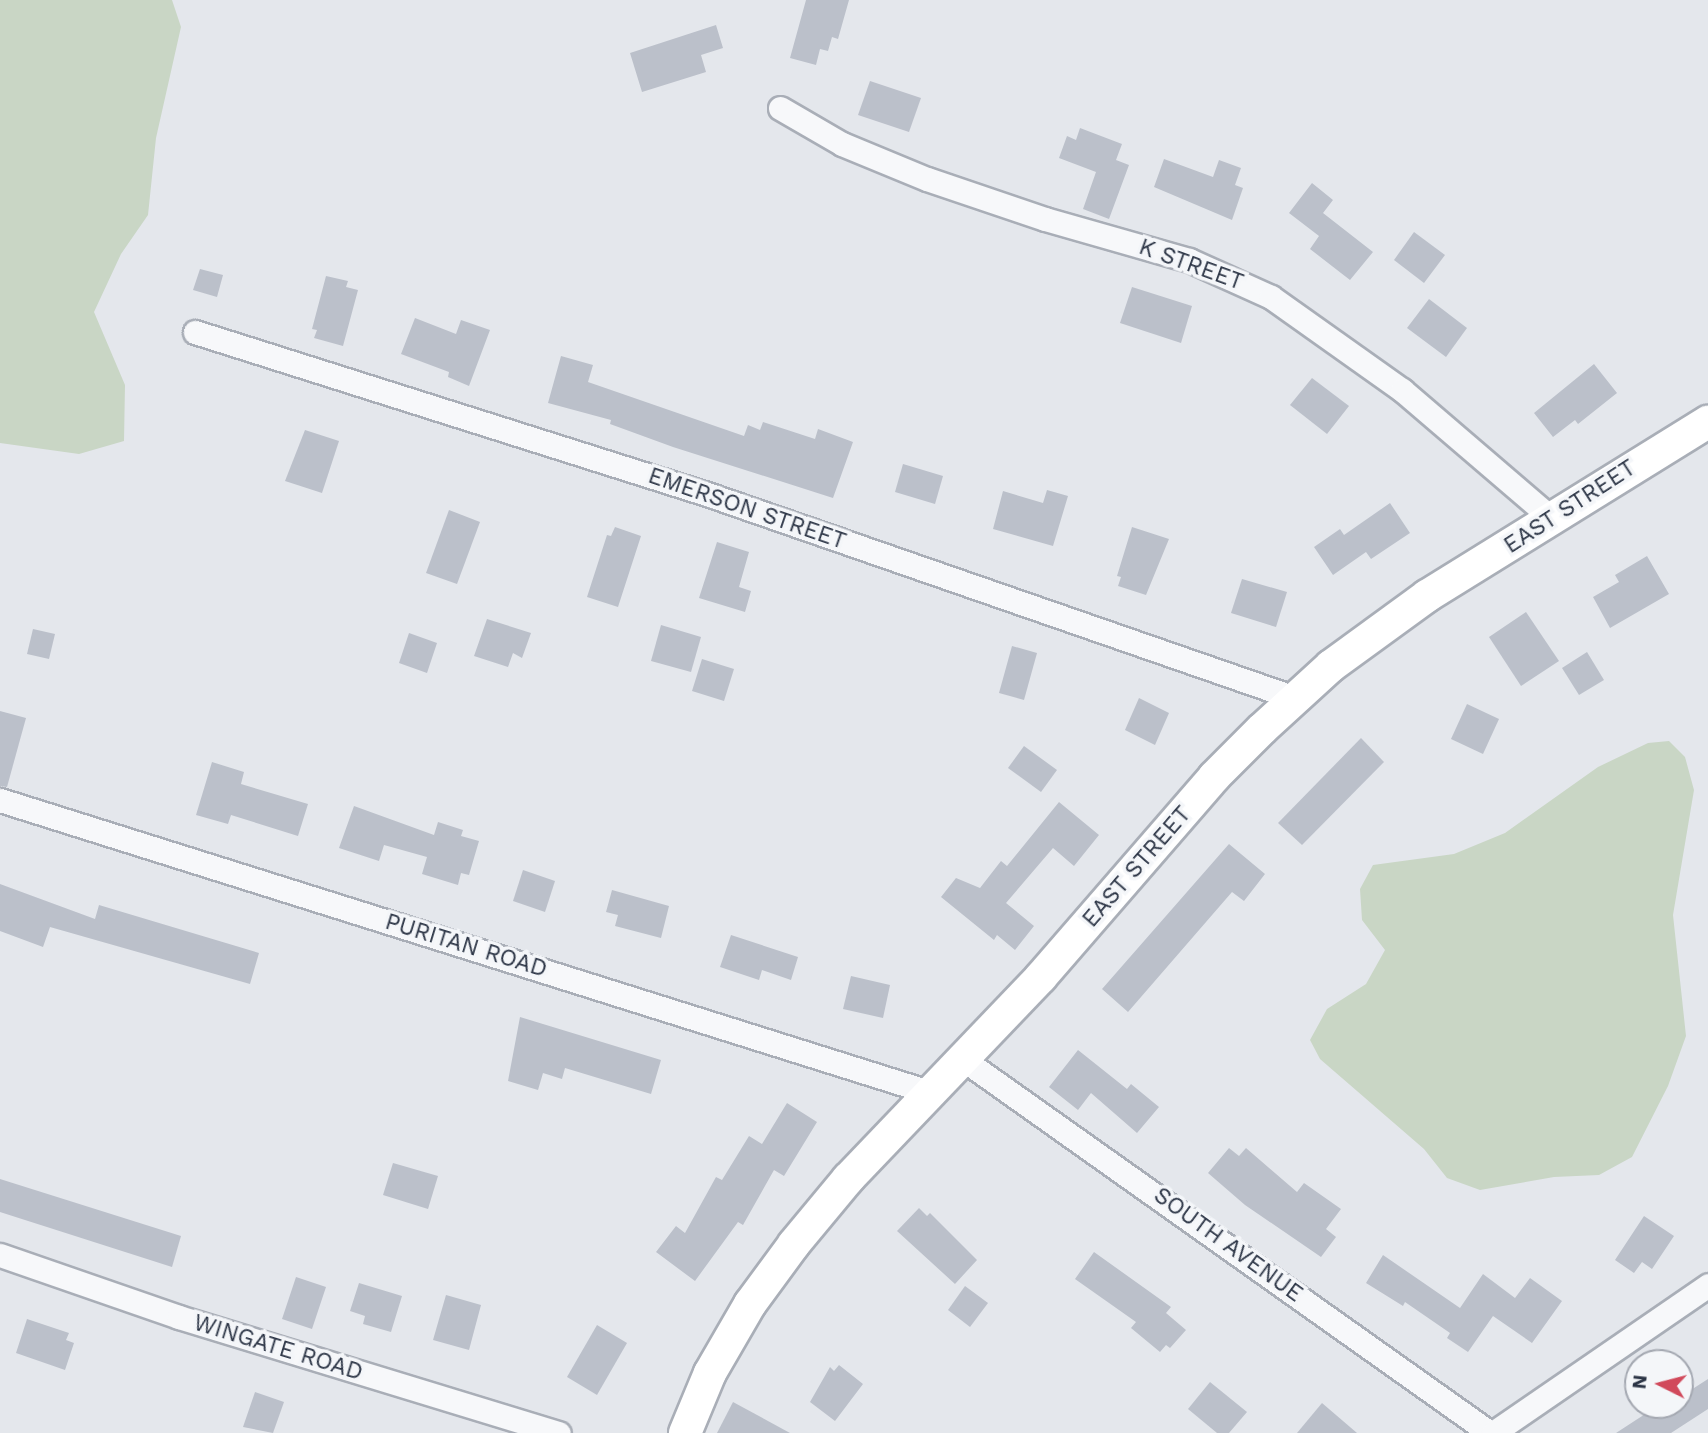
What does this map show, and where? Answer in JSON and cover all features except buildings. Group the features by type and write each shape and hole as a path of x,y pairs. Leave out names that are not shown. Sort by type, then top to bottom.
{"street":[{"name":"K STREET","path":"780,108 842,144 927,179 1045,219 1189,260 1271,297 1402,390 1550,516"},
{"name":"EMERSON STREET","path":"195,332 707,494 1295,698"},
{"name":"EAST STREET","path":"685,1433 710,1373 750,1304 848,1179 964,1060 1214,777 1295,698 1427,596 1550,516 1708,422"},
{"name":"PURITAN ROAD","path":"0,800 932,1093"},
{"name":"SOUTH AVENUE","path":"964,1060 1491,1433"},
{"name":"WINGATE ROAD","path":"0,1255 179,1317 559,1433"},
{"path":"1491,1433 1708,1285"}],"green space":[{"path":"0,0 172,0 181,27 156,138 148,215 121,254 94,312 125,385 124,441 79,454 0,443"},
{"path":"1669,741 1685,757 1694,790 1673,915 1686,1036 1668,1086 1632,1157 1599,1175 1554,1177 1480,1190 1447,1178 1424,1149 1320,1059 1310,1040 1327,1009 1366,984 1385,950 1362,920 1360,889 1373,865 1454,854 1505,833 1598,767 1648,743"}]}
